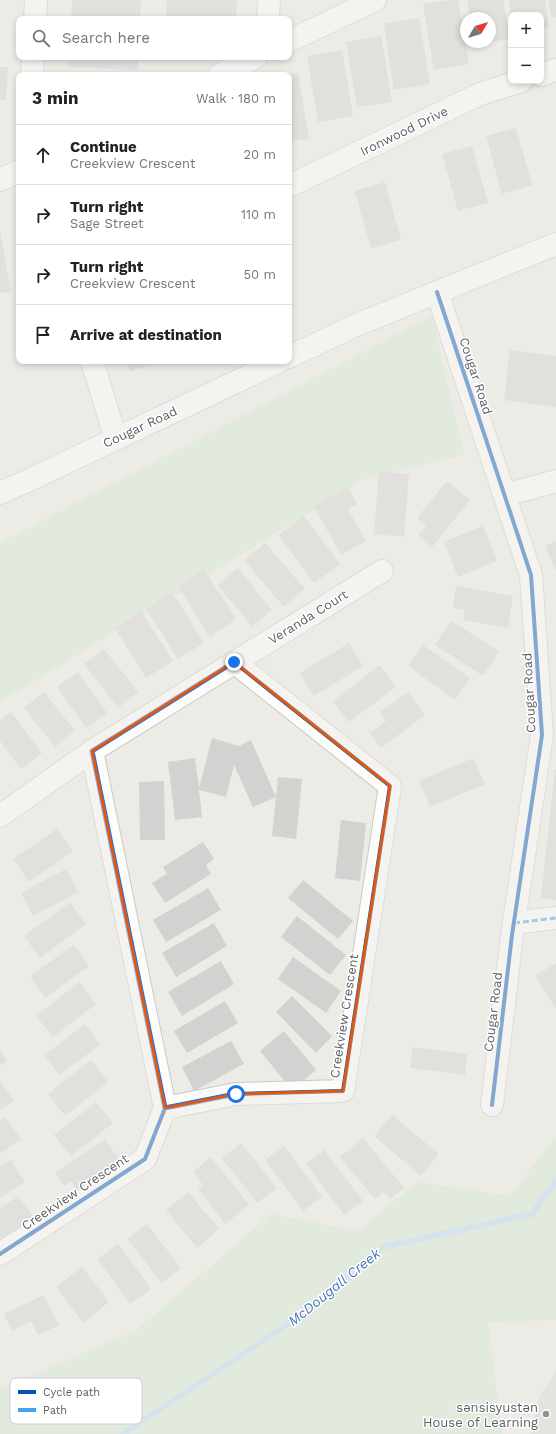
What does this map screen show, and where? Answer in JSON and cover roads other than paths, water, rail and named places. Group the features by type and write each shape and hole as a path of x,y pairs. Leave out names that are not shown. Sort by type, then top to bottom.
{"street":[{"path":"35,16 36,0"},
{"path":"268,16 270,0"},
{"path":"292,40 375,0"},
{"path":"32,72 33,60"},
{"path":"225,72 250,60"},
{"path":"544,74 556,70"},
{"name":"Ironwood Drive","path":"292,185 480,94 512,84"},
{"path":"0,180 16,172"},
{"path":"292,356 354,326 556,244"},
{"name":"Cougar Road","path":"437,292 531,575 542,735 514,923 492,1104"},
{"path":"93,364 116,439"},
{"name":"Cougar Road","path":"0,493 274,364"},
{"path":"505,495 556,481"},
{"name":"Veranda Court","path":"234,662 382,571"},
{"path":"0,816 92,751 234,662"},
{"name":"Creekview Crescent","path":"0,1254 145,1158 165,1108 236,1094 343,1091 390,786 234,662"},
{"path":"92,751 165,1108"},
{"path":"514,923 556,918"}],"waterway":[{"name":"McDougall Creek","path":"142,1421 285,1326 383,1247 532,1214 556,1180"},
{"name":"McDougall Creek","path":"123,1434 138,1424"}],"place":[{"name":"sənsisyustən House of Learning","path":"546,1414"}]}
